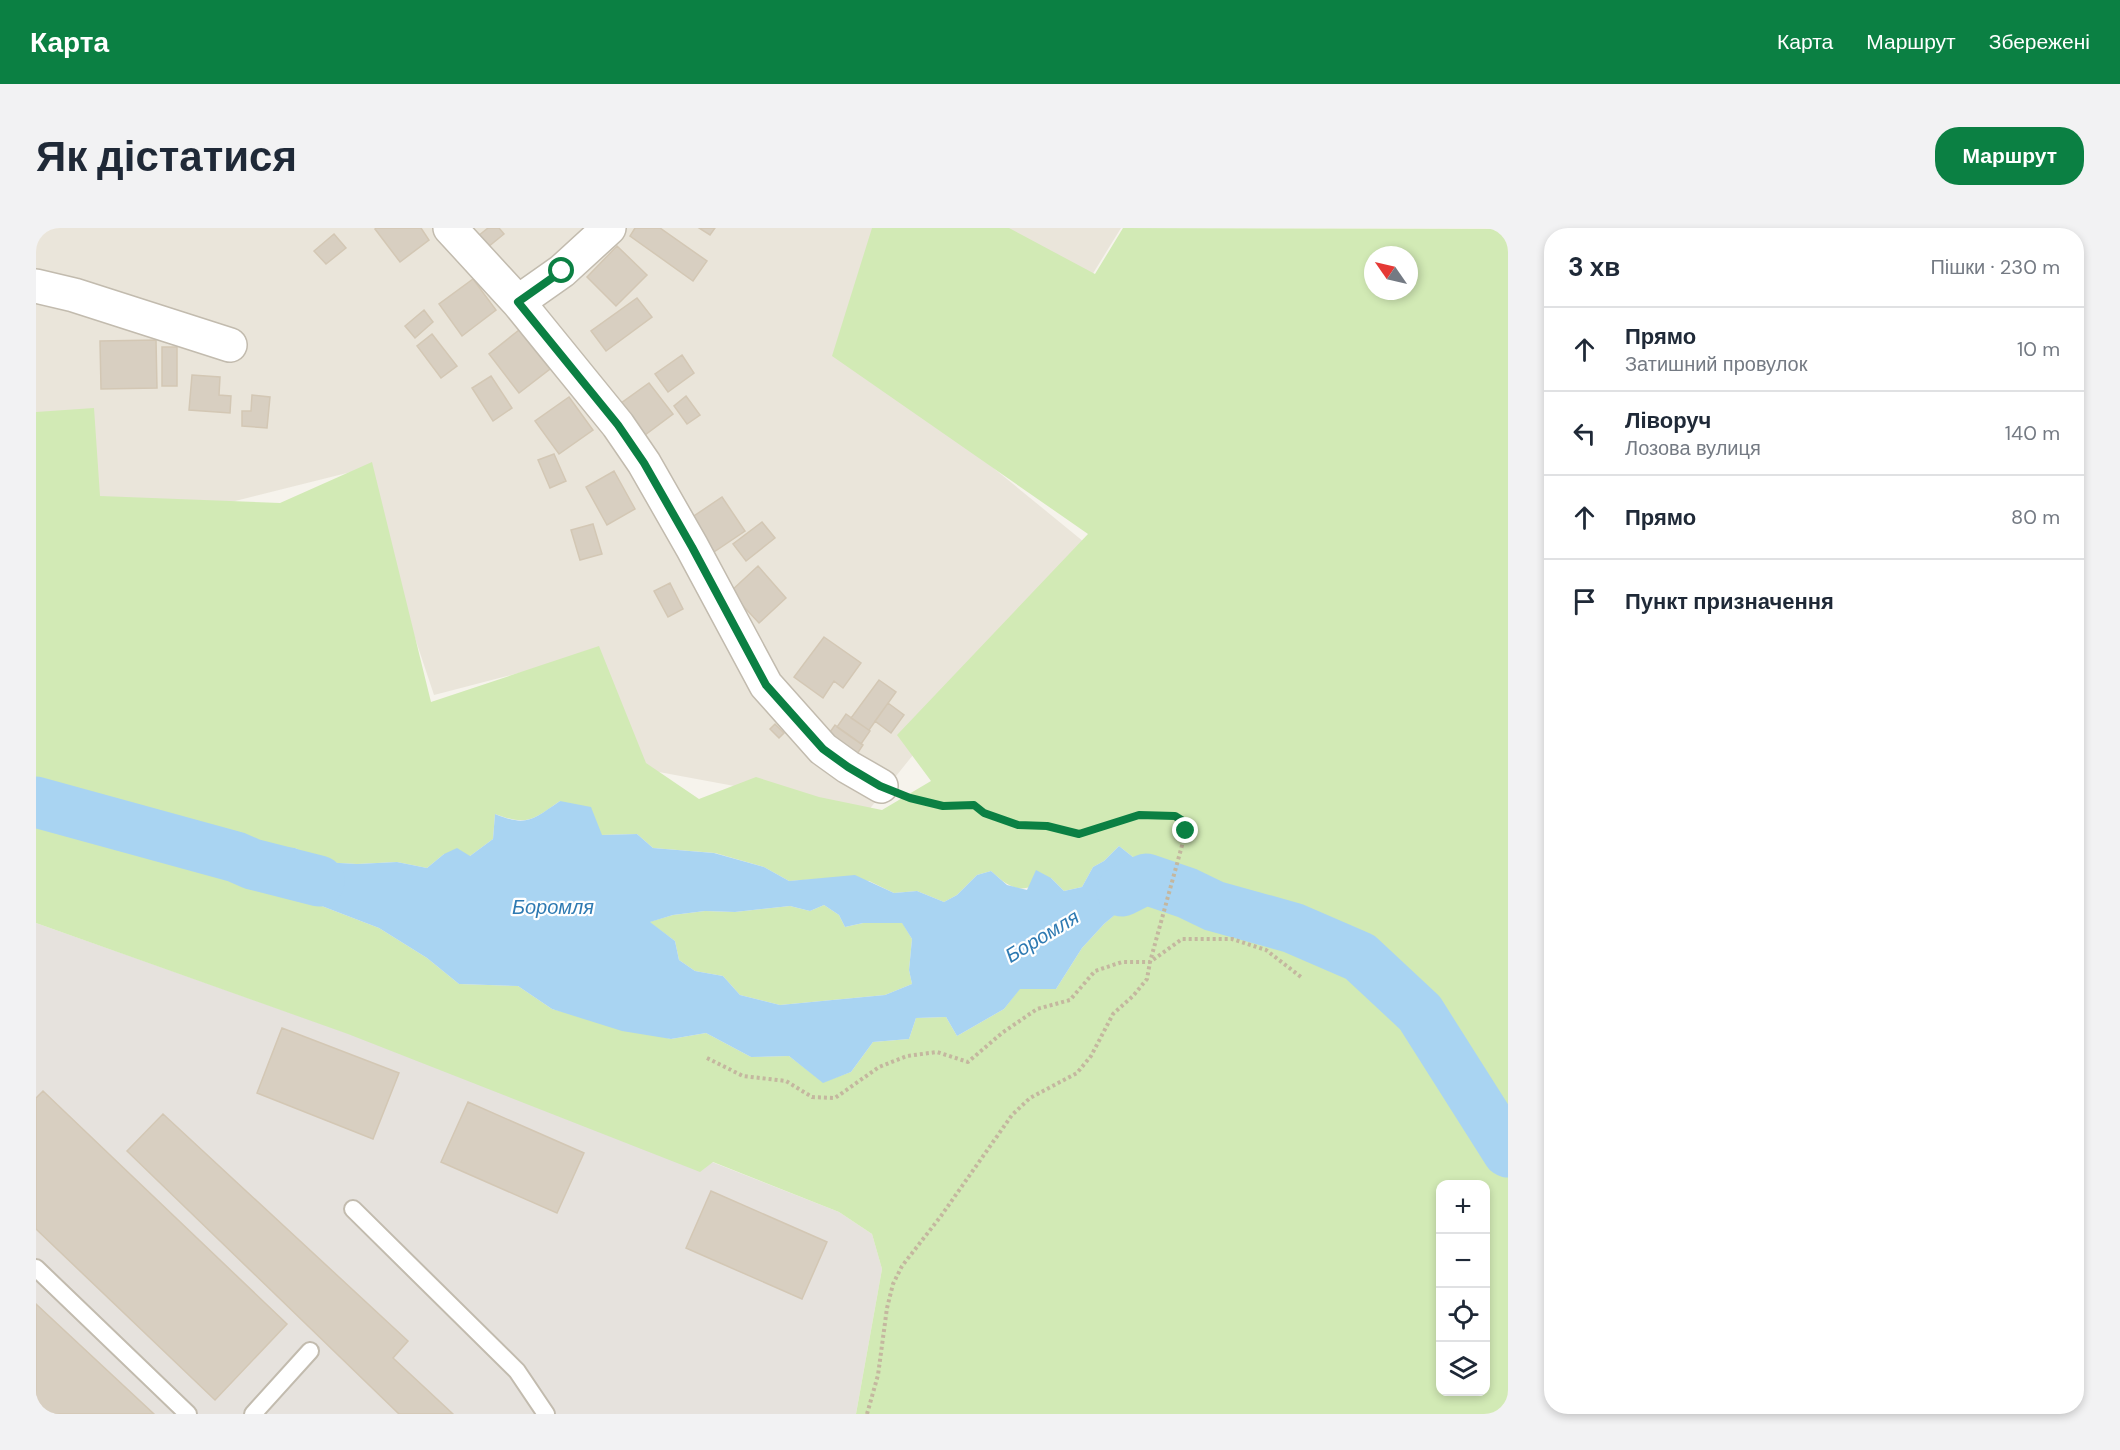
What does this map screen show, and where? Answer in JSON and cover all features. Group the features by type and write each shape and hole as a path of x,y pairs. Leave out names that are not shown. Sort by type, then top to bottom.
{"street":[{"path":"450,228 518,302 618,425 644,463 692,547 766,685 823,749 880,786"},
{"path":"518,302 562,271 609,228"},
{"path":"36,286 74,295 230,345"}],"lane":[{"path":"353,1209 517,1371 546,1414"},
{"path":"36,1268 188,1414"},
{"path":"253,1414 310,1351"}],"path":[{"path":"867,1414 878,1375 889,1300 893,1284 902,1266 941,1216 1012,1115 1030,1098 1077,1073 1091,1056 1113,1014 1134,996 1147,979 1186,831 1183,821 1175,816 1139,815 1079,834 1047,826 1018,825 984,813 974,805 943,806 910,798 880,786"},
{"path":"707,1058 743,1076 786,1081 812,1097 835,1098 879,1067 907,1056 937,1052 968,1062 1002,1033 1037,1009 1070,1000 1095,971 1122,962 1150,962 1182,939 1232,939 1266,950 1301,977"}],"shaded area":[{"path":"36,228 1121,228 980,457 1084,542 868,811 632,767 596,653 434,695 359,470 36,551"},
{"path":"36,923 712,1162 839,1212 872,1234 882,1269 856,1414 36,1414"}],"green space":[{"path":"872,228 1009,228 1095,274 1123,228 1508,229 1508,1414 856,1414 882,1269 872,1234 839,1212 713,1162 700,1172 348,1034 36,923 36,412 94,408 100,496 280,503 372,462 431,702 599,646 646,763 699,799 756,777 819,797 882,810 931,781 897,735 1088,534 832,356","holes":["560,801 601,835 637,834 653,848 715,853 764,867 789,881 833,878 869,881 894,893 917,891 944,902 957,895 977,875 991,871 1013,887 1026,888 1051,878 1064,891 1082,887 1093,867 1104,861 1119,846 1148,869 1186,893 1136,896 1104,924 1082,948 1056,989 1020,988 1004,1009 957,1036 946,1017 916,1018 909,1039 873,1042 851,1072 823,1082 789,1056 751,1057 706,1033 671,1039 552,1009 518,986 459,984 427,958 379,928 280,890 295,848 321,862 357,864 397,862 427,868 444,854 470,856 493,839 495,814 515,820 529,819"]},
{"path":"824,905 839,915 845,927 863,923 902,922 912,939 909,970 912,984 885,995 780,1005 740,995 723,976 695,971 679,960 675,941 649,922 673,915 705,911 735,912 790,906 810,911"}],"water":[{"name":"Боромля","path":"560,801 591,807 602,835 637,834 653,848 714,853 764,867 789,881 855,875 894,893 917,891 944,902 957,895 977,875 991,871 1007,885 1027,890 1036,870 1051,878 1064,891 1082,887 1093,867 1104,861 1119,846 1148,869 1187,893 1136,897 1104,924 1082,948 1056,989 1020,989 1004,1009 957,1036 946,1017 916,1018 909,1039 873,1042 851,1072 823,1083 789,1056 751,1057 706,1033 671,1039 622,1031 552,1009 518,986 459,984 427,958 379,928 280,890 252,864 265,846 295,848 322,862 357,864 397,862 427,868 444,854 457,848 470,856 493,839 495,814 515,820 529,820","holes":["824,905 839,915 845,927 863,923 902,923 912,939 909,970 912,984 885,995 780,1005 740,995 723,976 695,971 679,960 675,941 650,922 673,915 705,911 735,912 790,906 810,911"]}],"building":[{"path":"376,228 421,228 429,240 400,262"},
{"path":"488,228 499,228 504,234 488,247 478,236"},
{"path":"635,228 660,228 707,261 693,281 630,236"},
{"path":"699,228 715,228 710,235"},
{"path":"334,234 346,248 326,264 314,251"},
{"path":"617,246 647,275 616,306 587,277"},
{"path":"473,279 496,310 462,336 439,304"},
{"path":"637,298 652,317 606,351 591,331"},
{"path":"424,310 433,322 415,338 405,326"},
{"path":"519,330 550,369 519,393 489,354"},
{"path":"432,334 457,366 441,378 417,346"},
{"path":"156,340 157,388 101,389 100,341"},
{"path":"162,347 177,347 177,386 162,386"},
{"path":"682,355 694,373 668,392 655,374"},
{"path":"192,375 220,377 219,395 231,396 230,413 189,410"},
{"path":"491,376 512,408 493,421 472,388"},
{"path":"649,383 673,414 641,438 617,406"},
{"path":"252,395 270,397 267,428 242,426 242,411 251,411"},
{"path":"686,396 700,415 687,424 674,406"},
{"path":"569,397 593,430 559,454 535,421"},
{"path":"554,454 566,481 550,488 538,460"},
{"path":"614,471 635,509 607,525 586,487"},
{"path":"722,497 745,531 708,556 685,522"},
{"path":"762,522 775,538 746,561 733,544"},
{"path":"593,524 602,554 580,560 571,530"},
{"path":"758,566 786,598 759,623 730,592"},
{"path":"670,583 683,609 668,617 654,591"},
{"path":"824,637 861,663 843,688 834,681 823,698 794,677"},
{"path":"879,680 896,692 869,730 851,718"},
{"path":"888,703 904,715 891,733 875,721"},
{"path":"846,714 870,731 861,744 837,727"},
{"path":"775,724 784,733 779,738 770,729"},
{"path":"835,725 863,745 853,760 825,739"},
{"path":"282,1028 399,1073 373,1139 257,1093"},
{"path":"43,1091 287,1324 215,1400 36,1229 36,1098"},
{"path":"468,1102 584,1153 557,1213 441,1162"},
{"path":"163,1114 408,1341 393,1358 453,1414 399,1414 127,1151"},
{"path":"711,1191 827,1242 802,1299 686,1248"},
{"path":"36,1304 154,1414 43,1414 36,1408"}],"waterway":[{"name":"Боромля","path":"36,802 319,881"},
{"name":"Боромля","path":"1122,891 1146,879 1187,893 1214,906 1293,928 1360,957 1420,1013 1508,1152"}],"route":[{"path":"562,271 518,302 618,425 644,463 766,685 823,749 880,786 910,798 943,806 974,805 984,813 1018,825 1047,826 1079,834 1139,815 1152,814 1175,816 1183,821 1186,831"}]}
